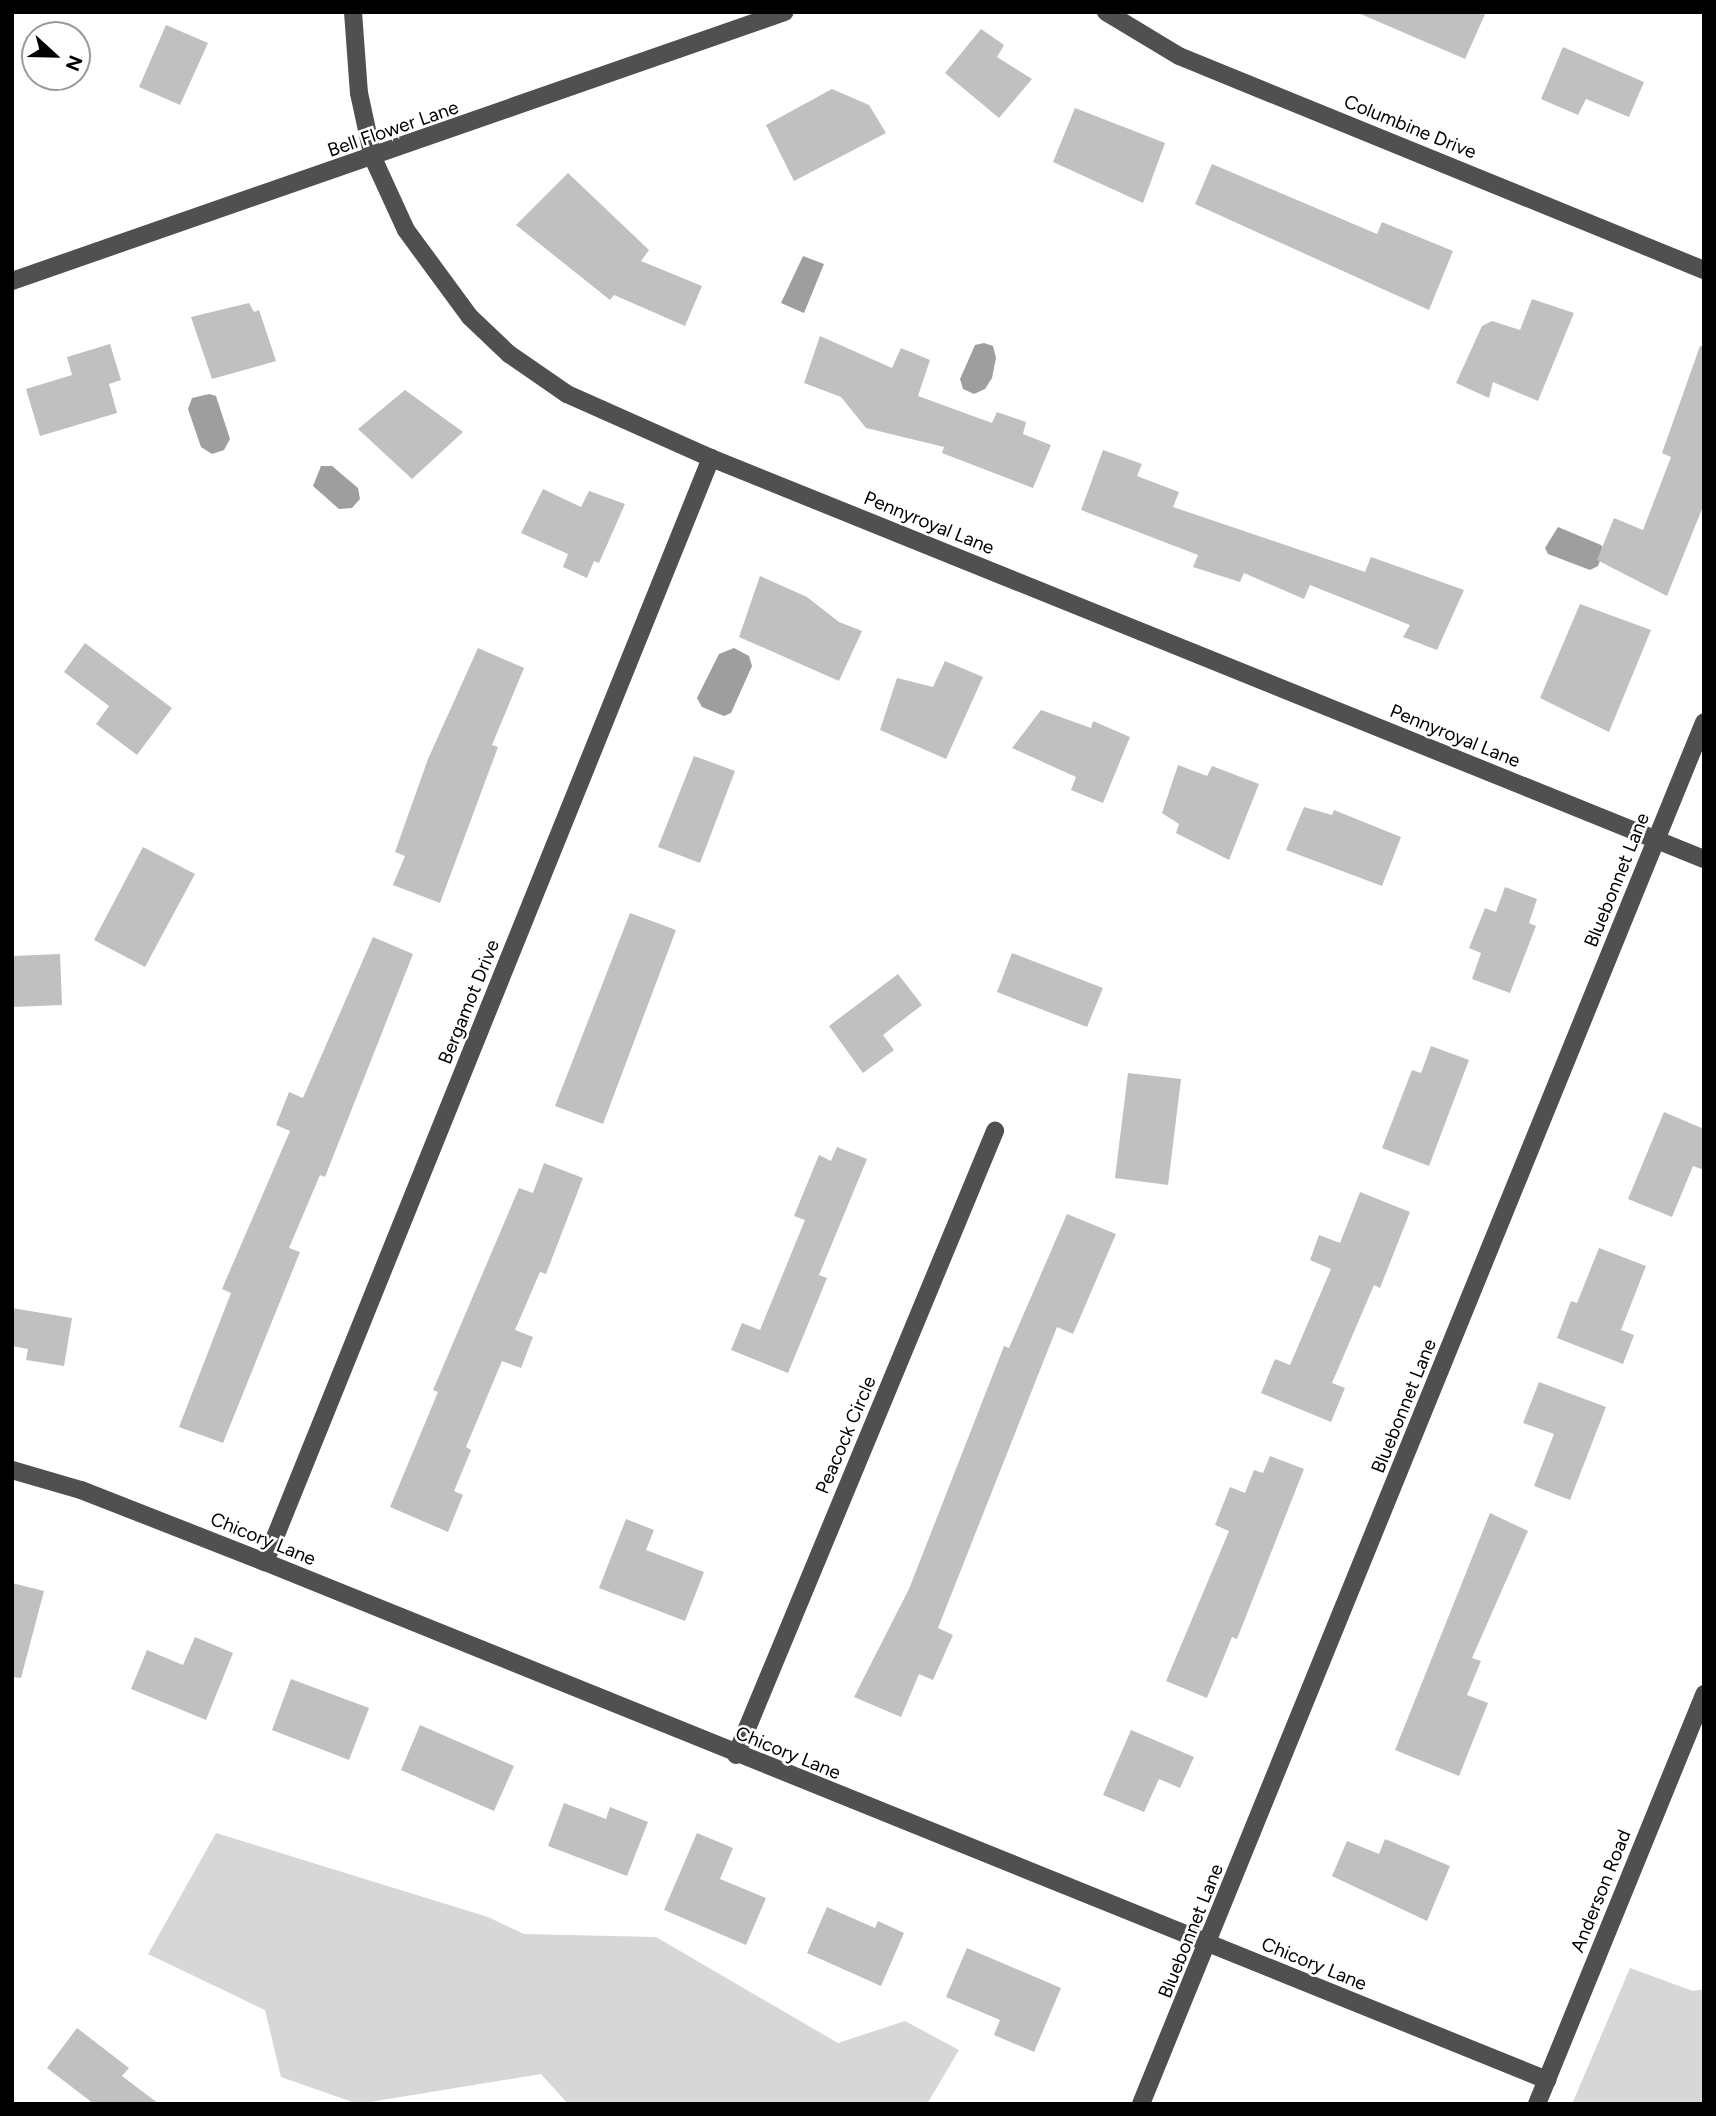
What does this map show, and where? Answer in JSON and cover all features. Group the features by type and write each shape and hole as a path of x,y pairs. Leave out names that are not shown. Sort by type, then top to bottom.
{"street":[{"name":"Pennyroyal Lane","path":"353,12 359,93 373,158 406,230 443,286 500,346 567,394 711,458 1704,859"},
{"name":"Bell Flower Lane","path":"12,281 373,158 785,12"},
{"name":"Columbine Drive","path":"1106,12 1179,56 1704,270"},
{"name":"Bergamot Drive","path":"265,1562 711,458"},
{"name":"Bluebonnet Lane","path":"1141,2104 1704,722"},
{"name":"Peacock Circle","path":"736,1755 995,1131"},
{"name":"Chicory Lane","path":"12,1470 81,1490 265,1562 736,1755 1547,2080"},
{"name":"Anderson Road","path":"1537,2104 1704,1694"}],"shaded area":[{"path":"803,256 824,264 804,313 781,303"},
{"path":"984,343 993,346 996,358 992,378 985,389 974,394 963,389 960,379 975,345"},
{"path":"209,394 216,396 230,439 224,450 212,454 201,447 188,409 192,398"},
{"path":"321,466 332,466 358,488 360,499 352,508 339,509 313,486"},
{"path":"1558,527 1601,545 1604,550 1598,566 1590,570 1548,554 1545,548"},
{"path":"734,648 749,656 752,666 731,713 724,716 702,707 697,698 719,654"},
{"path":"216,1833 488,1917 524,1934 656,1937 838,2043 905,2021 959,2050 927,2104 568,2104 541,2074 358,2104 281,2077 265,2010 148,1954"},
{"path":"1630,1968 1693,1991 1704,1989 1704,2104 1572,2104"}],"building":[{"path":"1356,12 1486,12 1465,59"},
{"path":"166,25 208,43 180,105 139,87"},
{"path":"981,29 1004,45 997,57 1032,79 999,118 945,73"},
{"path":"1563,47 1644,82 1629,117 1586,99 1578,115 1541,99"},
{"path":"832,89 869,105 886,133 794,181 766,125"},
{"path":"1075,108 1165,143 1143,203 1053,162"},
{"path":"1212,164 1377,234 1382,222 1453,251 1429,310 1195,204"},
{"path":"568,173 649,250 641,261 702,286 685,326 614,295 610,300 516,225"},
{"path":"1532,299 1574,313 1538,401 1493,382 1489,398 1456,383 1482,326 1492,321 1520,330"},
{"path":"249,303 254,312 259,310 276,361 212,379 191,317"},
{"path":"820,336 892,368 901,348 930,360 918,396 992,423 997,412 1026,422 1023,434 1051,445 1033,488 942,453 944,447 866,428 841,397 804,383"},
{"path":"110,344 121,380 109,384 117,413 40,436 26,389 72,375 67,357"},
{"path":"1700,346 1704,346 1704,504 1667,596 1597,560 1614,518 1643,530 1671,457 1662,453"},
{"path":"405,390 463,432 412,479 358,429"},
{"path":"1103,450 1142,464 1137,476 1179,492 1173,507 1365,572 1371,557 1464,590 1437,650 1403,637 1410,625 1310,585 1304,599 1244,573 1240,582 1193,567 1198,555 1081,510"},
{"path":"543,489 581,507 589,491 625,504 599,563 594,561 587,578 563,567 568,554 521,533"},
{"path":"760,576 807,597 839,622 862,631 839,681 739,637"},
{"path":"1580,604 1651,630 1609,732 1540,698"},
{"path":"85,643 172,708 137,755 96,724 109,706 64,672"},
{"path":"478,648 524,668 492,745 498,747 440,903 393,885 405,856 395,852 428,759"},
{"path":"945,661 983,677 946,759 880,730 897,678 933,687"},
{"path":"1041,710 1091,728 1093,721 1130,737 1103,803 1071,790 1076,777 1012,748"},
{"path":"694,756 735,771 700,863 658,847"},
{"path":"1178,765 1207,776 1212,766 1259,784 1229,860 1176,833 1179,824 1162,813"},
{"path":"1304,807 1332,815 1334,810 1401,837 1382,886 1286,850"},
{"path":"143,847 195,874 145,967 94,940"},
{"path":"1505,887 1537,899 1529,923 1536,926 1510,993 1472,979 1481,953 1469,948 1485,908 1496,912"},
{"path":"630,913 676,930 603,1124 555,1106"},
{"path":"373,937 413,954 325,1177 320,1175 289,1248 300,1252 223,1443 179,1427 231,1293 222,1289 290,1131 276,1125 289,1092 303,1098"},
{"path":"1012,953 1103,988 1087,1027 997,992"},
{"path":"60,954 62,1005 12,1007 12,956"},
{"path":"898,974 922,1005 883,1035 894,1050 863,1073 829,1026"},
{"path":"1431,1046 1469,1060 1429,1166 1382,1148 1412,1070 1421,1073"},
{"path":"1128,1073 1181,1079 1168,1185 1115,1178"},
{"path":"1664,1112 1704,1129 1704,1170 1693,1166 1672,1217 1628,1199"},
{"path":"837,1147 867,1159 819,1275 827,1278 788,1373 731,1350 742,1323 760,1330 805,1220 794,1216 819,1155 831,1161"},
{"path":"544,1163 583,1178 546,1274 540,1272 515,1330 533,1337 521,1368 502,1361 466,1447 471,1450 454,1491 463,1495 448,1532 390,1507 438,1392 433,1390 519,1188 533,1193"},
{"path":"1360,1192 1410,1212 1380,1288 1374,1285 1332,1383 1345,1388 1331,1422 1261,1393 1275,1359 1290,1365 1331,1269 1310,1260 1319,1235 1340,1243"},
{"path":"1067,1214 1116,1234 1073,1334 1057,1327 938,1628 953,1635 933,1680 919,1674 901,1717 854,1697 909,1589 1004,1346 1009,1348"},
{"path":"1599,1248 1646,1266 1621,1330 1634,1335 1623,1364 1557,1338 1571,1301 1577,1303"},
{"path":"12,1308 72,1318 64,1366 26,1360 28,1349 12,1346"},
{"path":"1539,1382 1606,1407 1570,1500 1534,1486 1554,1434 1523,1423"},
{"path":"1270,1456 1304,1469 1237,1639 1232,1637 1207,1698 1166,1681 1229,1531 1215,1525 1230,1487 1245,1493 1254,1470 1263,1473"},
{"path":"1490,1513 1528,1531 1472,1658 1481,1661 1467,1695 1488,1703 1459,1776 1395,1750"},
{"path":"626,1519 654,1530 646,1550 704,1572 685,1621 599,1588"},
{"path":"12,1583 44,1591 21,1678 12,1677"},
{"path":"195,1637 233,1653 206,1720 131,1689 147,1650 183,1665"},
{"path":"291,1679 369,1708 349,1760 272,1730"},
{"path":"420,1725 514,1766 494,1811 401,1770"},
{"path":"1131,1730 1194,1757 1180,1788 1159,1779 1144,1812 1103,1795"},
{"path":"564,1803 606,1819 610,1807 648,1822 627,1876 548,1846"},
{"path":"697,1833 733,1848 720,1879 766,1898 746,1945 664,1910"},
{"path":"1385,1839 1450,1866 1427,1921 1332,1876 1347,1841 1379,1854"},
{"path":"827,1907 875,1928 878,1921 904,1933 881,1986 807,1953"},
{"path":"967,1948 1061,1988 1034,2052 994,2035 1000,2020 946,1997"},
{"path":"77,2028 129,2068 122,2076 159,2104 94,2104 47,2068"}]}
